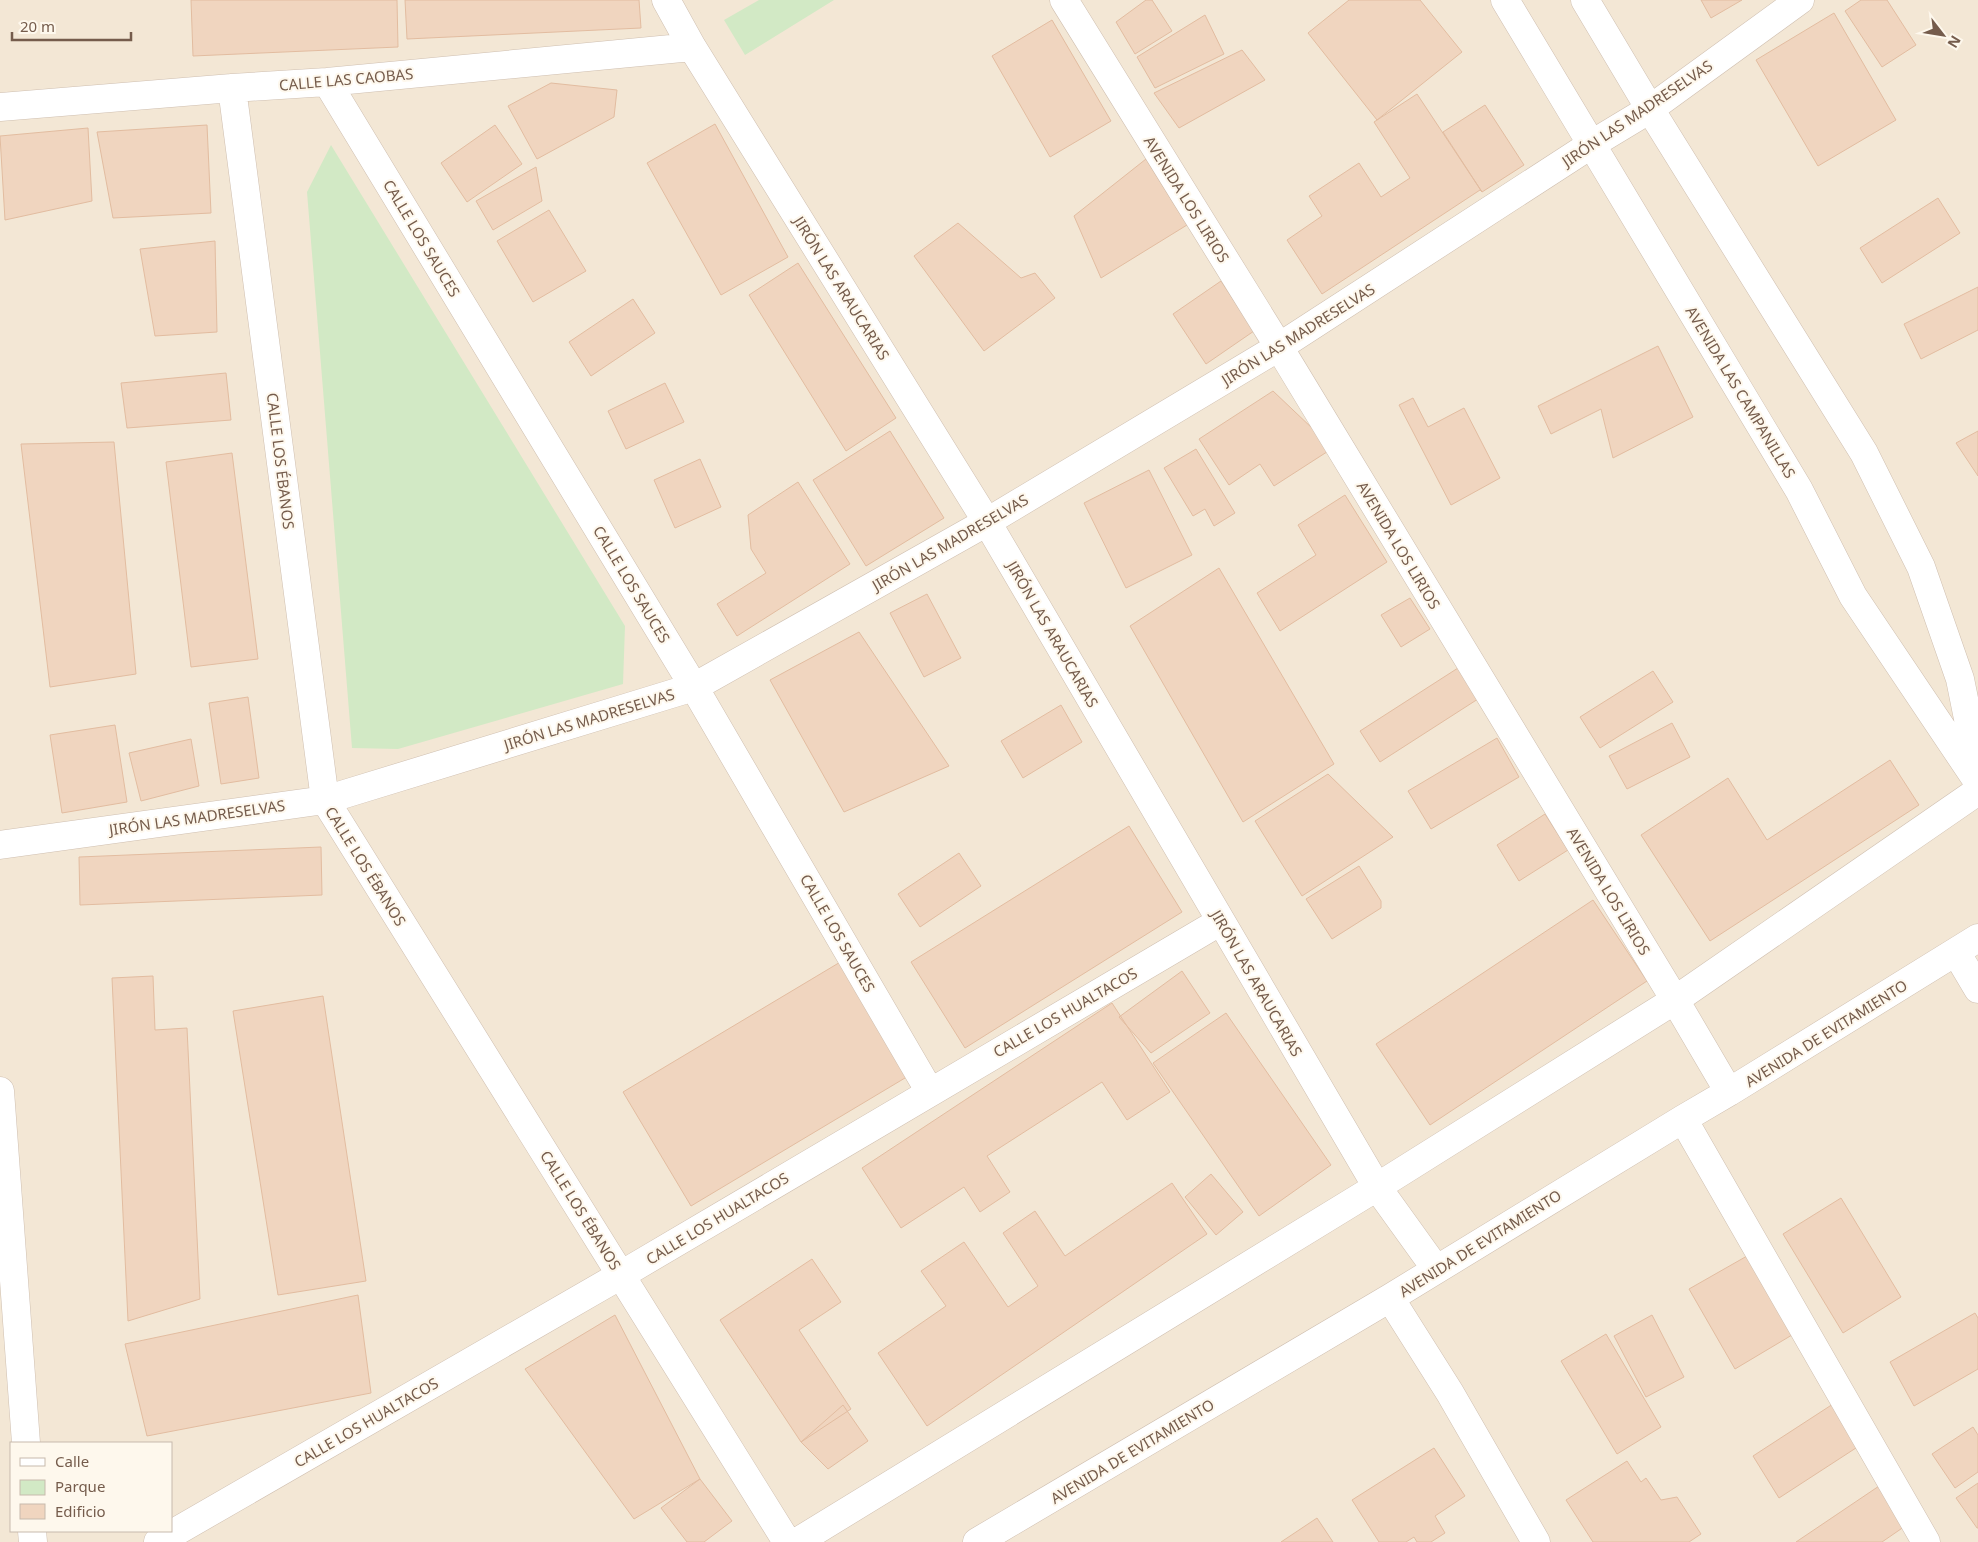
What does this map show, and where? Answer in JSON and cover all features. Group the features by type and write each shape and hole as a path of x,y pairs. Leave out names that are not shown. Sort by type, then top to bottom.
{"street":[{"name":"JIRÓN LAS ARAUCARIAS","path":"666,0 692,47 988,522 1376,1188 1436,1269"},
{"name":"AVENIDA LOS LIRIOS","path":"1064,0 1279,348 1729,1092"},
{"name":"AVENIDA LAS CAMPANILLAS","path":"1505,0 1800,490 1853,596 1978,782"},
{"path":"1585,0 1650,109 1864,453 1921,567 1960,679 1978,768"},
{"name":"JIRÓN LAS MADRESELVAS","path":"0,844 325,800 694,687 988,522 1279,348 1592,144 1650,109 1800,0"},
{"name":"CALLE LAS CAOBAS","path":"0,107 327,82 692,47"},
{"name":"CALLE LOS SAUCES","path":"327,82 694,687 930,1092"},
{"name":"CALLE LOS ÉBANOS","path":"232,88 325,800 787,1542"},
{"path":"797,1542 1376,1188 1675,1000 1978,791"},
{"name":"CALLE LOS HUALTACOS","path":"158,1542 621,1275 1221,921"},
{"path":"1967,945 1978,989"},
{"name":"AVENIDA DE EVITAMIENTO","path":"978,1542 1390,1298 1967,945"},
{"path":"0,1091 26,1442"},
{"path":"1683,1119 1926,1542"},
{"path":"1390,1298 1450,1393 1536,1542"}],"shaded area":[{"path":"0,0 1978,0 1978,1542 0,1542"}],"green space":[{"path":"759,0 834,0 745,55 724,20"},
{"path":"331,145 625,626 623,684 398,749 352,748 307,192"}],"building":[{"path":"191,0 397,0 398,47 193,56"},
{"path":"405,0 639,0 641,28 407,39"},
{"path":"1146,0 1152,0 1172,31 1135,54 1116,22"},
{"path":"1349,0 1420,0 1462,52 1377,120 1308,33"},
{"path":"1701,0 1742,0 1711,18"},
{"path":"1861,0 1887,0 1916,45 1882,67 1845,11"},
{"path":"1834,13 1896,120 1818,166 1756,60"},
{"path":"1205,15 1224,54 1155,88 1137,57"},
{"path":"1052,20 1111,121 1050,157 992,56"},
{"path":"1242,50 1265,80 1179,128 1154,93"},
{"path":"551,83 617,90 614,117 537,159 508,106"},
{"path":"1417,94 1482,192 1480,190 1322,294 1287,240 1322,216 1309,196 1359,163 1381,197 1410,178 1374,122"},
{"path":"1485,105 1524,165 1482,192 1443,132"},
{"path":"715,124 788,257 721,295 647,163"},
{"path":"207,125 211,213 113,218 97,132"},
{"path":"495,125 522,164 467,202 441,163"},
{"path":"88,128 92,201 5,220 0,136"},
{"path":"1146,159 1187,225 1101,278 1074,216"},
{"path":"536,167 542,201 493,230 476,201"},
{"path":"1938,198 1960,233 1882,283 1860,248"},
{"path":"549,210 586,271 533,302 497,241"},
{"path":"958,223 1021,278 1035,273 1055,298 984,351 914,256"},
{"path":"215,241 217,332 155,336 140,249"},
{"path":"798,263 896,418 846,451 749,295"},
{"path":"1221,281 1254,331 1206,364 1173,314"},
{"path":"1978,287 1978,330 1921,359 1904,324"},
{"path":"633,299 655,333 591,376 569,342"},
{"path":"1658,346 1693,417 1613,458 1601,409 1551,434 1538,406"},
{"path":"226,373 231,420 127,428 121,383"},
{"path":"665,383 684,422 626,449 608,411"},
{"path":"1273,391 1333,448 1274,486 1260,464 1229,485 1199,439"},
{"path":"1413,398 1428,427 1464,408 1500,478 1451,505 1399,405"},
{"path":"890,431 944,518 866,566 813,480"},
{"path":"1978,431 1978,476 1956,443"},
{"path":"114,442 136,674 50,687 21,444"},
{"path":"1196,449 1235,513 1214,526 1205,509 1193,516 1164,468"},
{"path":"232,453 258,659 191,667 166,462"},
{"path":"700,459 721,507 675,528 654,480"},
{"path":"1149,470 1192,555 1126,588 1084,503"},
{"path":"798,482 850,564 737,636 717,604 766,573 751,549 748,515"},
{"path":"1345,495 1387,562 1280,631 1257,593 1316,555 1298,525"},
{"path":"1219,568 1334,764 1243,822 1130,626"},
{"path":"927,594 961,658 924,677 890,613"},
{"path":"1410,598 1430,629 1401,647 1381,615"},
{"path":"859,632 949,766 844,812 770,680"},
{"path":"1458,668 1478,699 1380,762 1360,731"},
{"path":"1653,671 1673,702 1600,748 1580,717"},
{"path":"248,697 259,778 221,784 209,703"},
{"path":"1061,705 1082,742 1023,778 1001,741"},
{"path":"1672,723 1690,757 1627,789 1609,756"},
{"path":"115,725 127,802 62,813 50,735"},
{"path":"1497,738 1519,777 1431,829 1408,791"},
{"path":"191,739 199,786 141,801 129,753"},
{"path":"1890,760 1919,805 1710,941 1641,835 1728,778 1767,840"},
{"path":"1328,774 1393,837 1302,896 1255,821"},
{"path":"1545,814 1568,850 1519,881 1497,845"},
{"path":"1129,826 1182,912 965,1048 911,962"},
{"path":"321,847 322,895 80,905 79,857"},
{"path":"959,853 981,886 920,927 898,894"},
{"path":"1359,866 1381,901 1381,908 1332,939 1306,899"},
{"path":"1593,900 1647,981 1430,1125 1376,1044"},
{"path":"842,961 910,1075 691,1206 623,1092"},
{"path":"1182,971 1210,1013 1151,1053 1119,1017"},
{"path":"153,976 155,1030 187,1028 200,1299 128,1321 112,978"},
{"path":"323,996 366,1281 278,1295 233,1011"},
{"path":"1112,1003 1170,1092 1127,1120 1102,1082 987,1156 1010,1192 980,1212 964,1187 901,1228 862,1168"},
{"path":"1226,1013 1331,1165 1259,1216 1153,1063"},
{"path":"1211,1174 1243,1212 1216,1235 1185,1197"},
{"path":"1172,1183 1207,1234 927,1426 878,1353 946,1306 921,1271 964,1242 1008,1307 1038,1286 1003,1233 1035,1211 1065,1256"},
{"path":"1841,1198 1901,1297 1843,1333 1783,1234"},
{"path":"1747,1256 1792,1335 1735,1369 1689,1289"},
{"path":"812,1259 841,1302 799,1330 851,1409 801,1442 720,1320"},
{"path":"358,1295 371,1393 147,1436 125,1344"},
{"path":"1975,1313 1978,1318 1978,1369 1914,1406 1890,1362"},
{"path":"615,1315 700,1479 634,1519 525,1369"},
{"path":"1652,1315 1684,1377 1646,1397 1614,1336"},
{"path":"1606,1334 1661,1427 1617,1454 1561,1361"},
{"path":"1833,1404 1859,1446 1779,1498 1753,1456"},
{"path":"843,1405 868,1441 828,1469 801,1442"},
{"path":"1973,1427 1978,1435 1978,1472 1955,1488 1932,1454"},
{"path":"1434,1448 1465,1496 1435,1516 1445,1533 1431,1542 1417,1542 1414,1537 1406,1542 1379,1542 1352,1500"},
{"path":"1627,1461 1641,1482 1646,1478 1661,1500 1677,1497 1701,1534 1689,1542 1593,1542 1566,1500"},
{"path":"700,1479 732,1521 704,1542 687,1542 661,1508"},
{"path":"1885,1482 1911,1522 1882,1542 1796,1542"},
{"path":"1978,1483 1978,1528 1977,1528 1956,1498"},
{"path":"1317,1518 1333,1542 1281,1542"}]}
